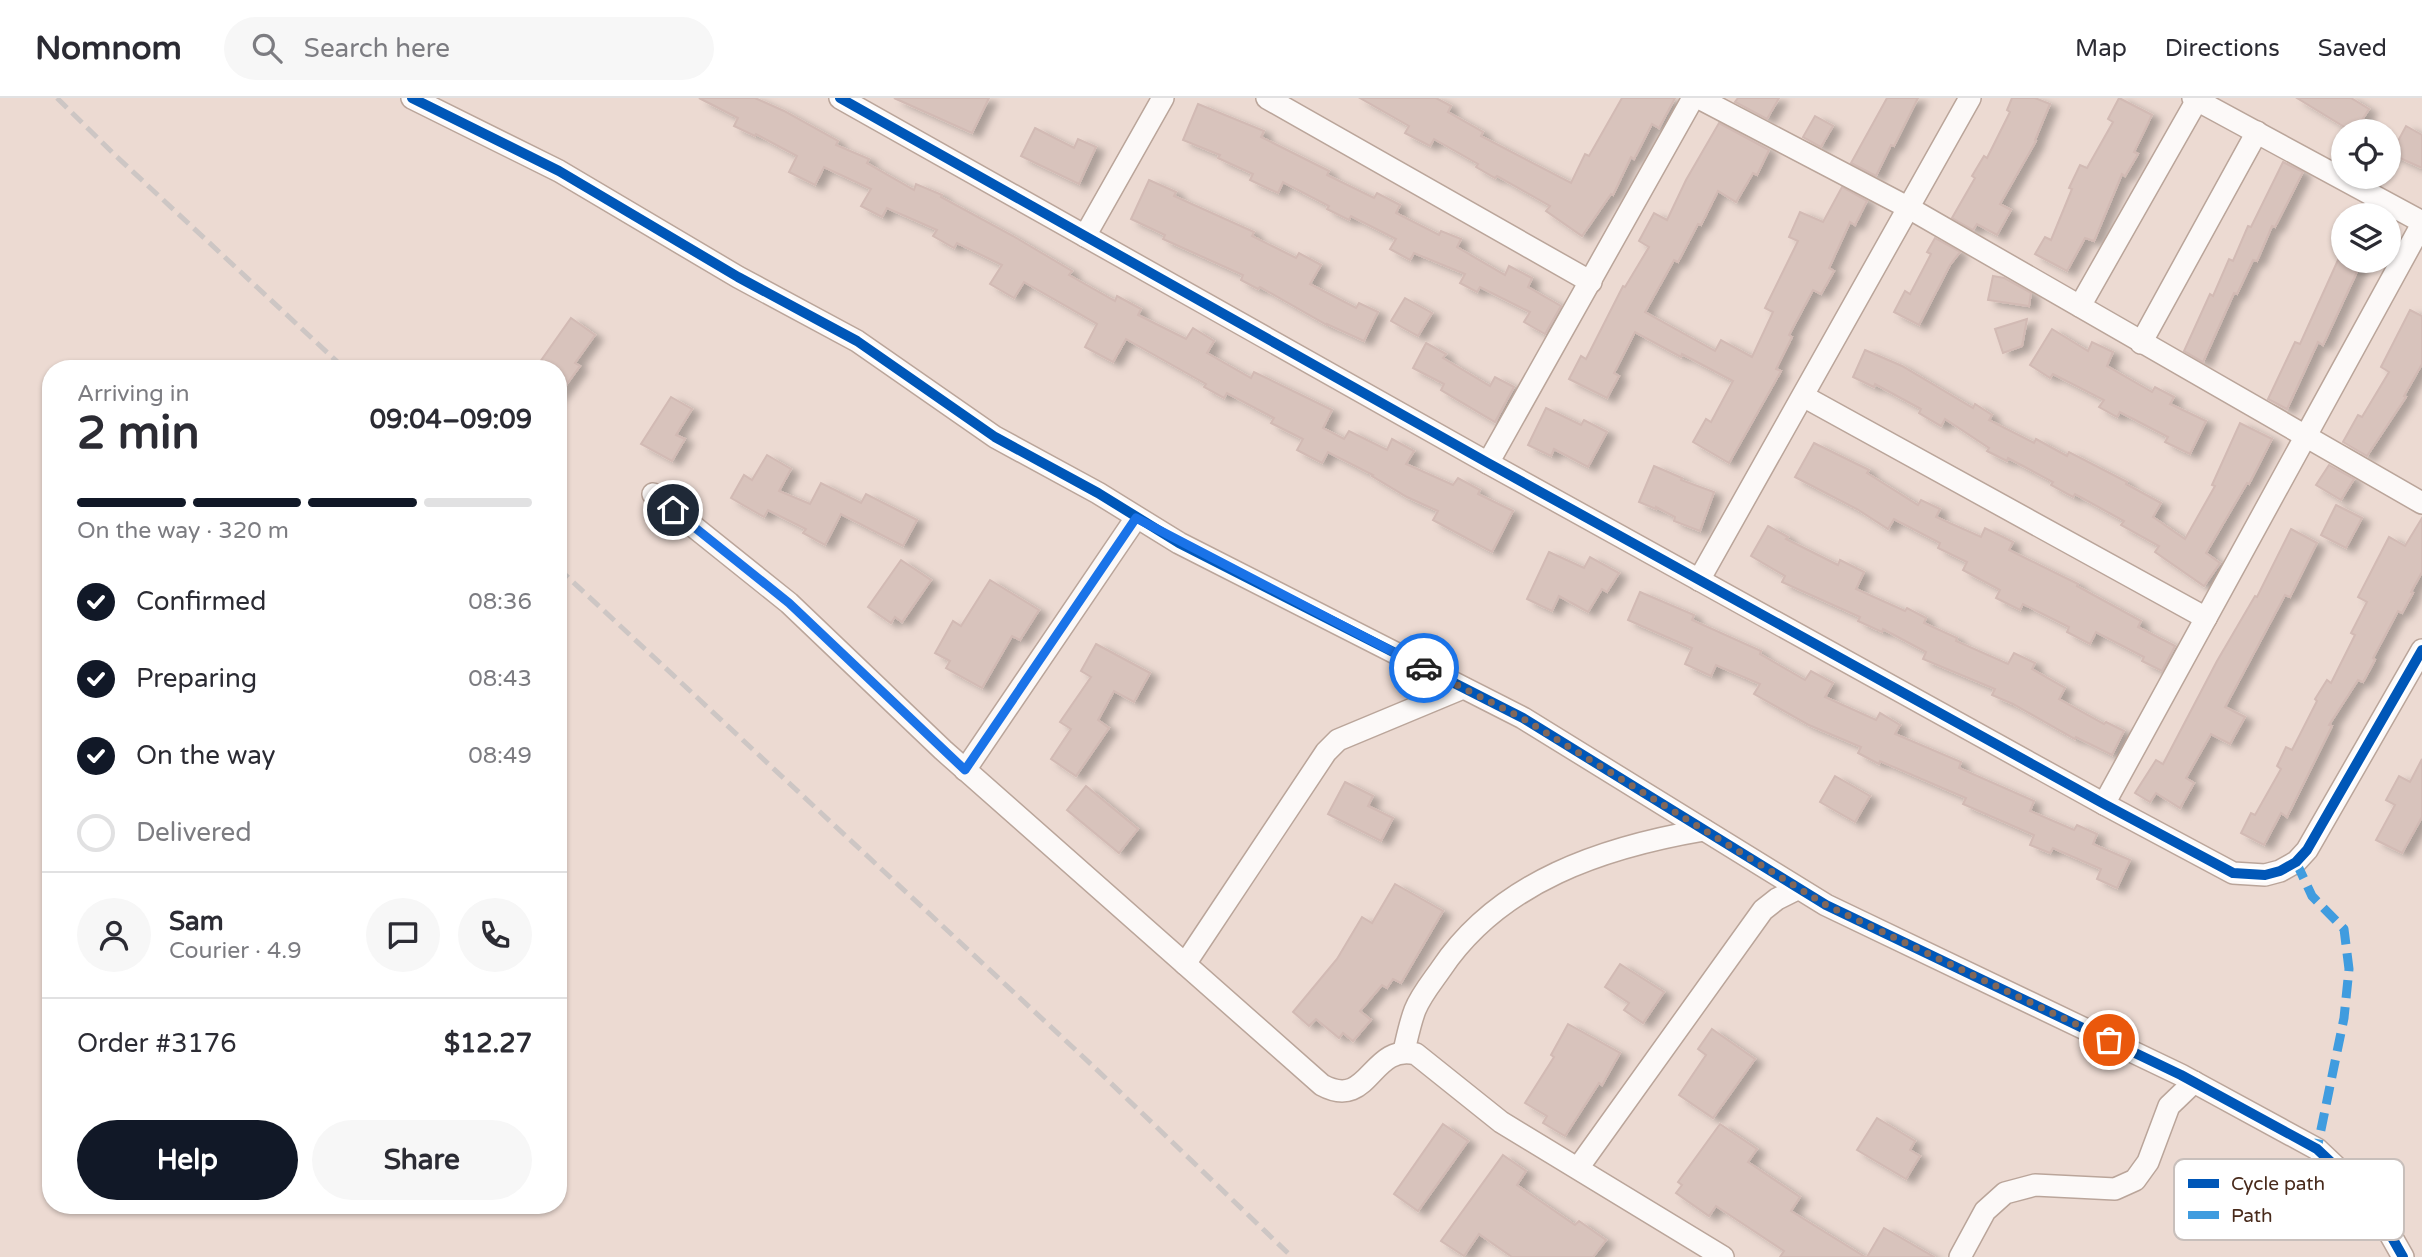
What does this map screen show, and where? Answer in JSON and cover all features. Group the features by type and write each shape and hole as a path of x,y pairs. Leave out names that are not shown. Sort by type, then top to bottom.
{"street":[{"path":"412,98 559,171 738,277 857,341 995,437 1098,493 1191,549 1522,718 1797,889 2194,1082 2317,1149 2327,1159"},
{"path":"840,98 1488,463 2233,873 2265,875 2280,871 2296,862 2307,850 2422,650"},
{"path":"1085,236 1163,98"},
{"path":"1267,98 1591,282"},
{"path":"1488,463 1693,98"},
{"path":"1699,98 1909,208 2422,503"},
{"path":"1699,580 1970,98"},
{"path":"2080,306 2195,99 2422,223 2104,804"},
{"path":"2141,343 2257,132"},
{"path":"1803,396 2206,618"},
{"path":"653,494 789,603 965,770 1322,1085 1335,1093 1349,1090 1360,1084 1393,1054 1404,1051 1416,1054 1501,1122 1723,1257"},
{"path":"965,770 1136,518"},
{"path":"1185,964 1326,752 1338,740 1463,688"},
{"path":"1404,1051 1422,996 1457,945 1475,926 1504,903 1527,887 1602,855 1704,830"},
{"path":"1578,1168 1763,910 1797,889"},
{"path":"1960,1257 1985,1210 2005,1193 2035,1185 2115,1189 2135,1181 2148,1162 2169,1106 2194,1082"}],"building":[{"path":"699,98 755,98 784,111 838,141 836,145 869,159 867,163 914,190 916,184 942,195 941,197 1072,271 1069,275 1115,301 1117,296 1141,309 1138,315 1186,339 1193,328 1214,341 1207,353 1251,378 1254,372 1332,410 1323,428 1344,439 1349,431 1387,450 1392,439 1414,451 1406,464 1453,485 1458,478 1480,490 1478,494 1513,511 1492,552 1433,520 1438,511 1407,497 1373,475 1328,452 1322,463 1297,450 1303,439 1271,423 1274,418 1227,393 1224,398 1204,387 1206,384 1126,339 1113,362 1085,347 1097,324 1024,282 1014,298 990,284 1002,265 957,243 954,248 933,236 937,230 887,208 882,217 861,206 871,189 824,167 815,185 789,172 797,156 756,134 755,136 734,126 738,118"},
{"path":"894,98 989,98 972,133"},
{"path":"1360,98 1436,98 1451,106 1448,112 1483,132 1481,136 1571,183 1585,154 1589,156 1622,98 1675,98 1659,128 1652,124 1634,159 1631,157 1613,195 1611,194 1582,236 1546,211 1550,206 1497,176 1495,178 1476,167 1478,164 1434,139 1430,146 1405,133 1409,126"},
{"path":"1738,98 1779,98 1767,119 1735,102"},
{"path":"1887,98 1918,98 1876,176 1851,163"},
{"path":"2012,98 2035,98 2050,104 2036,141 2000,204 2011,210 1997,235 1977,224 1973,230 1952,218 1975,178 1972,176 1984,156 1987,158 2010,112 2007,110"},
{"path":"2119,98 2152,115 2134,152 2138,154 2125,176 2122,174 2094,241 2085,238 2067,271 2035,254 2045,237 2051,240 2080,165 2087,168 2113,122 2108,119"},
{"path":"2297,98 2351,98 2369,109 2363,119 2331,119"},
{"path":"1198,104 1264,131 1261,137 1329,171 1327,175 1374,198 1377,193 1400,205 1396,213 1439,235 1441,231 1461,239 1457,247 1505,275 1509,266 1532,278 1528,287 1561,306 1545,334 1524,322 1530,312 1480,287 1477,292 1460,283 1465,274 1414,253 1410,260 1390,249 1396,239 1351,216 1349,220 1327,209 1329,206 1283,182 1278,193 1250,180 1253,174 1218,158 1220,155 1183,140"},
{"path":"1815,116 1833,126 1821,147 1803,137"},
{"path":"1719,123 1769,150 1757,175 1753,173 1736,202 1718,191 1701,225 1698,224 1678,262 1674,260 1645,312 1715,351 1721,340 1752,357 1773,312 1765,308 1798,241 1789,237 1800,212 1823,222 1842,187 1867,201 1855,225 1850,222 1829,268 1834,271 1821,294 1813,290 1789,335 1792,337 1776,369 1781,371 1729,463 1693,442 1706,419 1711,422 1733,381 1682,354 1681,357 1635,332 1614,373 1619,376 1607,398 1569,379 1581,356 1586,359 1623,286 1625,287 1649,247 1639,241 1654,213 1667,220 1686,180"},
{"path":"2406,126 2422,135 2422,168 2401,159 2401,135"},
{"path":"1035,128 1074,148 1078,139 1096,147 1079,184 1021,156"},
{"path":"2283,162 2303,172 2275,227 2272,226 2257,261 2253,260 2237,294 2234,293 2203,362 2184,351 2210,294 2213,296 2229,259 2233,261 2248,226 2251,227"},
{"path":"1149,180 1176,192 1174,196 1254,232 1252,236 1296,258 1299,253 1321,265 1310,284 1356,308 1359,303 1378,312 1364,341 1327,325 1260,287 1258,289 1241,280 1243,275 1163,239 1165,235 1131,219"},
{"path":"1935,238 1960,252 1950,265 1919,325 1894,312 1905,291 1910,294 1931,254 1927,252"},
{"path":"2332,273 2356,273 2323,345 2318,342 2287,409 2268,399 2295,342 2300,344"},
{"path":"1993,276 2004,278 2031,293 2029,306 1988,300"},
{"path":"1405,298 1432,313 1418,336 1391,321"},
{"path":"2410,310 2422,316 2422,364 2404,396 2406,397 2367,456 2343,442 2358,415 2362,417 2389,372 2381,367"},
{"path":"571,318 595,335 575,363 580,366 567,384 567,360 541,360"},
{"path":"2027,319 2022,346 2003,353 1995,329"},
{"path":"2052,329 2088,351 2092,342 2113,352 2107,366 2152,392 2155,387 2174,397 2170,404 2206,421 2190,454 2165,442 2168,437 2120,412 2117,417 2099,407 2104,400 2053,374 2050,378 2030,365"},
{"path":"1426,343 1446,354 1443,358 1490,386 1495,377 1514,387 1495,422 1441,390 1444,384 1413,368"},
{"path":"1865,350 1902,366 1973,408 1975,404 1992,415 1989,420 2034,443 2036,439 2067,456 2069,452 2127,482 2126,484 2161,503 2153,517 2185,539 2215,486 2212,485 2240,423 2272,439 2249,484 2247,483 2206,553 2220,563 2204,586 2155,552 2159,546 2121,525 2124,521 2075,494 2073,497 2051,485 2053,482 2008,458 2007,461 1987,451 1989,448 1945,419 1941,426 1919,413 1921,409 1875,384 1874,387 1853,377"},
{"path":"671,397 692,409 676,435 685,439 672,461 641,444"},
{"path":"1546,408 1581,425 1584,420 1607,432 1588,467 1554,449 1551,456 1528,445"},
{"path":"1814,443 1869,470 1867,473 1918,505 1921,500 1940,509 1936,517 1981,537 1985,528 2013,542 2009,550 2078,584 2077,586 2141,621 2138,627 2175,646 2162,671 2142,661 2144,657 2096,632 2090,644 2067,632 2069,627 2023,604 2020,610 1996,598 2000,590 1963,570 1967,562 1938,548 1940,543 1894,519 1888,529 1857,509 1795,477"},
{"path":"767,455 791,469 779,491 810,504 821,483 861,503 866,494 917,520 903,546 841,514 825,545 803,533 806,529 768,510 764,517 731,498 744,475 752,480"},
{"path":"2329,465 2354,479 2341,500 2316,485"},
{"path":"1654,466 1682,478 1681,480 1714,492 1700,531 1674,521 1675,517 1656,507 1639,502"},
{"path":"2336,505 2362,518 2346,548 2321,535"},
{"path":"2422,518 2422,572 2411,592 2413,593 2402,613 2398,611 2363,682 2358,680 2329,725 2332,726 2287,817 2281,813 2264,845 2241,833 2251,813 2255,815 2281,769 2277,766 2286,747 2292,750 2317,701 2315,699 2327,680 2331,683 2355,635 2351,633 2367,602 2358,597 2389,537 2405,546"},
{"path":"1768,526 1788,537 1786,539 1838,565 1840,560 1864,572 1856,589 1905,611 1907,608 1926,618 1924,623 1957,638 1956,641 2008,664 2014,653 2035,663 2032,669 2065,688 2059,699 2104,724 2106,722 2124,731 2112,755 2076,737 2075,739 1992,695 1995,689 1923,659 1926,652 1883,629 1882,632 1858,621 1860,617 1782,582 1785,576 1751,556"},
{"path":"2291,529 2317,543 2290,597 2285,595 2225,707 2245,717 2230,744 2211,734 2186,778 2194,783 2180,808 2156,793 2150,802 2135,793 2156,760 2163,764 2217,661 2255,596 2257,597"},
{"path":"1549,552 1584,568 1590,557 1619,573 1607,592 1602,589 1588,612 1559,596 1552,611 1527,599"},
{"path":"901,560 931,580 902,622 895,617 891,623 868,607"},
{"path":"990,580 1039,610 1020,640 1012,636 982,688 946,668 950,661 935,653 953,621 961,626"},
{"path":"1640,592 1694,615 1692,620 1761,651 1760,654 1805,680 1811,671 1833,683 1825,697 1876,720 1880,713 1900,725 1895,734 1961,762 1959,768 2034,801 2030,811 2074,830 2077,825 2097,834 2093,844 2130,860 2117,888 2097,879 2101,869 2053,848 2050,853 2030,845 2034,835 1963,804 1966,798 1880,761 1879,764 1858,753 1861,747 1809,725 1754,694 1760,684 1716,665 1711,676 1685,664 1692,648 1628,620"},
{"path":"1096,644 1150,673 1134,702 1114,691 1098,720 1109,728 1076,776 1051,759 1071,729 1060,722 1091,677 1081,671"},
{"path":"2422,759 2422,817 2402,853 2376,840 2395,805 2386,800 2399,776 2410,782"},
{"path":"1835,776 1870,796 1855,822 1820,802"},
{"path":"1345,782 1373,796 1368,806 1393,818 1381,841 1328,814"},
{"path":"1086,786 1138,829 1119,853 1067,810"},
{"path":"1395,884 1443,911 1401,983 1393,979 1387,988 1382,985 1360,1011 1371,1020 1353,1041 1343,1033 1339,1038 1316,1019 1309,1026 1293,1012 1337,959 1362,917 1372,923"},
{"path":"1620,964 1664,992 1643,1023 1624,1010 1629,1003 1605,987"},
{"path":"1568,1024 1620,1053 1602,1085 1599,1083 1565,1136 1543,1123 1547,1116 1525,1103 1554,1057 1551,1055"},
{"path":"1712,1029 1755,1059 1713,1118 1679,1095 1706,1055 1698,1049"},
{"path":"1877,1118 1915,1141 1910,1150 1920,1156 1906,1179 1857,1150"},
{"path":"1443,1124 1468,1141 1418,1211 1394,1194"},
{"path":"1720,1124 1757,1149 1748,1162 1800,1197 1791,1211 1865,1257 1780,1257 1784,1251 1716,1206 1709,1216 1676,1193 1682,1185 1678,1182"},
{"path":"1503,1155 1526,1171 1517,1185 1575,1225 1579,1221 1606,1240 1593,1257 1512,1257 1479,1234 1464,1256 1441,1241"},
{"path":"1884,1228 1934,1257 1867,1257"}],"railway":[{"path":"57,98 335,360"},
{"path":"567,576 1094,1067 1292,1257"}],"marked path":[{"path":"2296,862 2312,896 2344,929 2349,969 2344,1018 2317,1149"}],"cycle path":[{"path":"412,98 559,171 738,277 857,341 995,437 1098,493 1179,543 1523,718 1826,905 2181,1075 2317,1149 2328,1159"},
{"path":"840,98 1488,463 2233,873 2265,875 2280,871 2296,862 2307,850 2422,650"},
{"path":"2393,1240 2403,1257"}],"way so far":[{"path":"1424,668 1522,718 1826,905 2109,1040"}],"route":[{"path":"673,510 789,603 965,770 1136,518 1424,668"}]}
